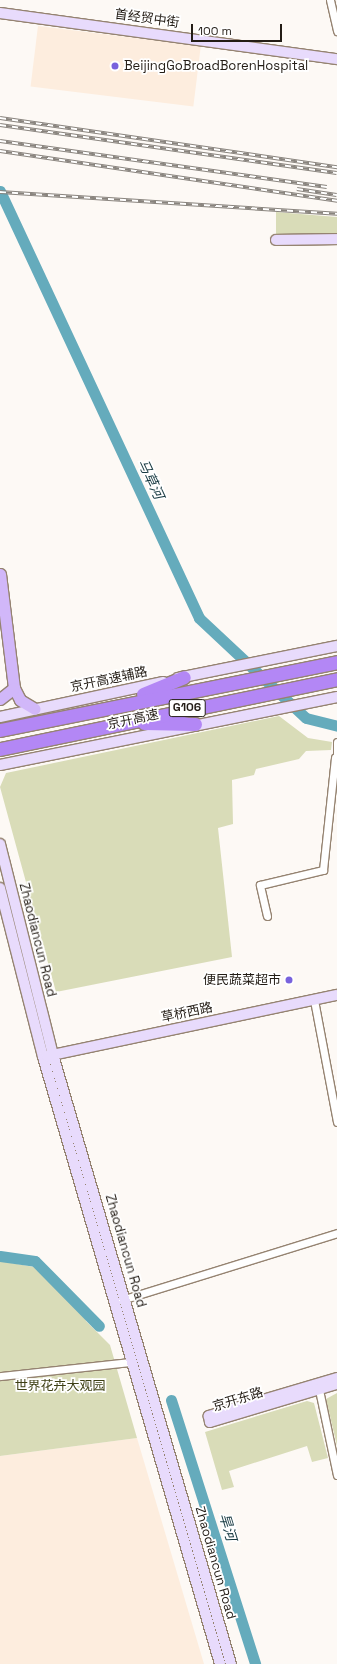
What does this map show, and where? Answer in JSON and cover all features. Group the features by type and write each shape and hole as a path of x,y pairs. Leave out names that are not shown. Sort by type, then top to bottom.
{"highway":[{"name":"京开高速","path":"0,730 117,705 337,662"},
{"path":"117,705 184,677"},
{"name":"京开高速","path":"0,749 120,722 337,679"},
{"path":"120,722 195,724"}],"main road":[{"path":"0,574 14,688 20,700 36,709"},
{"path":"0,699 14,688"}],"street":[{"path":"330,0 337,31"},
{"name":"首经贸中街","path":"0,13 337,59"},
{"path":"276,240 337,239"},
{"name":"京开高速辅路","path":"0,717 224,668 337,646"},
{"path":"0,766 195,724 268,713 337,697"},
{"path":"267,916 260,885 323,870 337,742"},
{"name":"Zhaodiancun Road","path":"0,844 48,1056 125,1298 231,1664"},
{"name":"Zhaodiancun Road","path":"0,888 48,1056 113,1302 220,1664"},
{"name":"草桥西路","path":"48,1056 337,995"},
{"path":"314,1000 337,1122"},
{"path":"113,1302 337,1233"},
{"path":"0,1376 131,1362"},
{"name":"京开东路","path":"337,1378 319,1386 210,1422 209,1416 319,1386 337,1384"},
{"path":"319,1386 337,1475"}],"shaded area":[{"name":"BeijingGoBroadBorenHospital","path":"38,26 201,46 193,107 31,87"},
{"path":"137,1438 204,1664 0,1664 0,1456"}],"green space":[{"path":"276,212 337,217 337,236 276,234"},
{"path":"279,716 308,738 332,742 331,750 306,751 299,759 256,769 254,775 232,780 233,824 218,828 232,957 56,992 0,787 6,773"},
{"name":"世界花卉大观园","path":"0,1261 34,1267 80,1299 86,1321 110,1345 137,1438 0,1456"},
{"path":"337,1393 337,1446 326,1399"},
{"path":"307,1401 314,1403 328,1458 312,1462 307,1446 229,1471 234,1487 222,1490 205,1432"}],"waterway":[{"name":"马草河","path":"0,191 199,618 306,718 337,726"},
{"name":"旱河","path":"0,1256 35,1261 99,1326"},
{"name":"旱河","path":"171,1400 255,1664"}],"railway":[{"path":"0,118 337,167"},
{"path":"0,125 337,173"},
{"path":"0,141 327,187"},
{"path":"0,151 337,201"},
{"path":"297,189 337,195"},
{"path":"0,192 337,214"}],"place":[{"name":"BeijingGoBroadBorenHospital","path":"115,66"},
{"name":"便民蔬菜超市","path":"289,980"}]}
